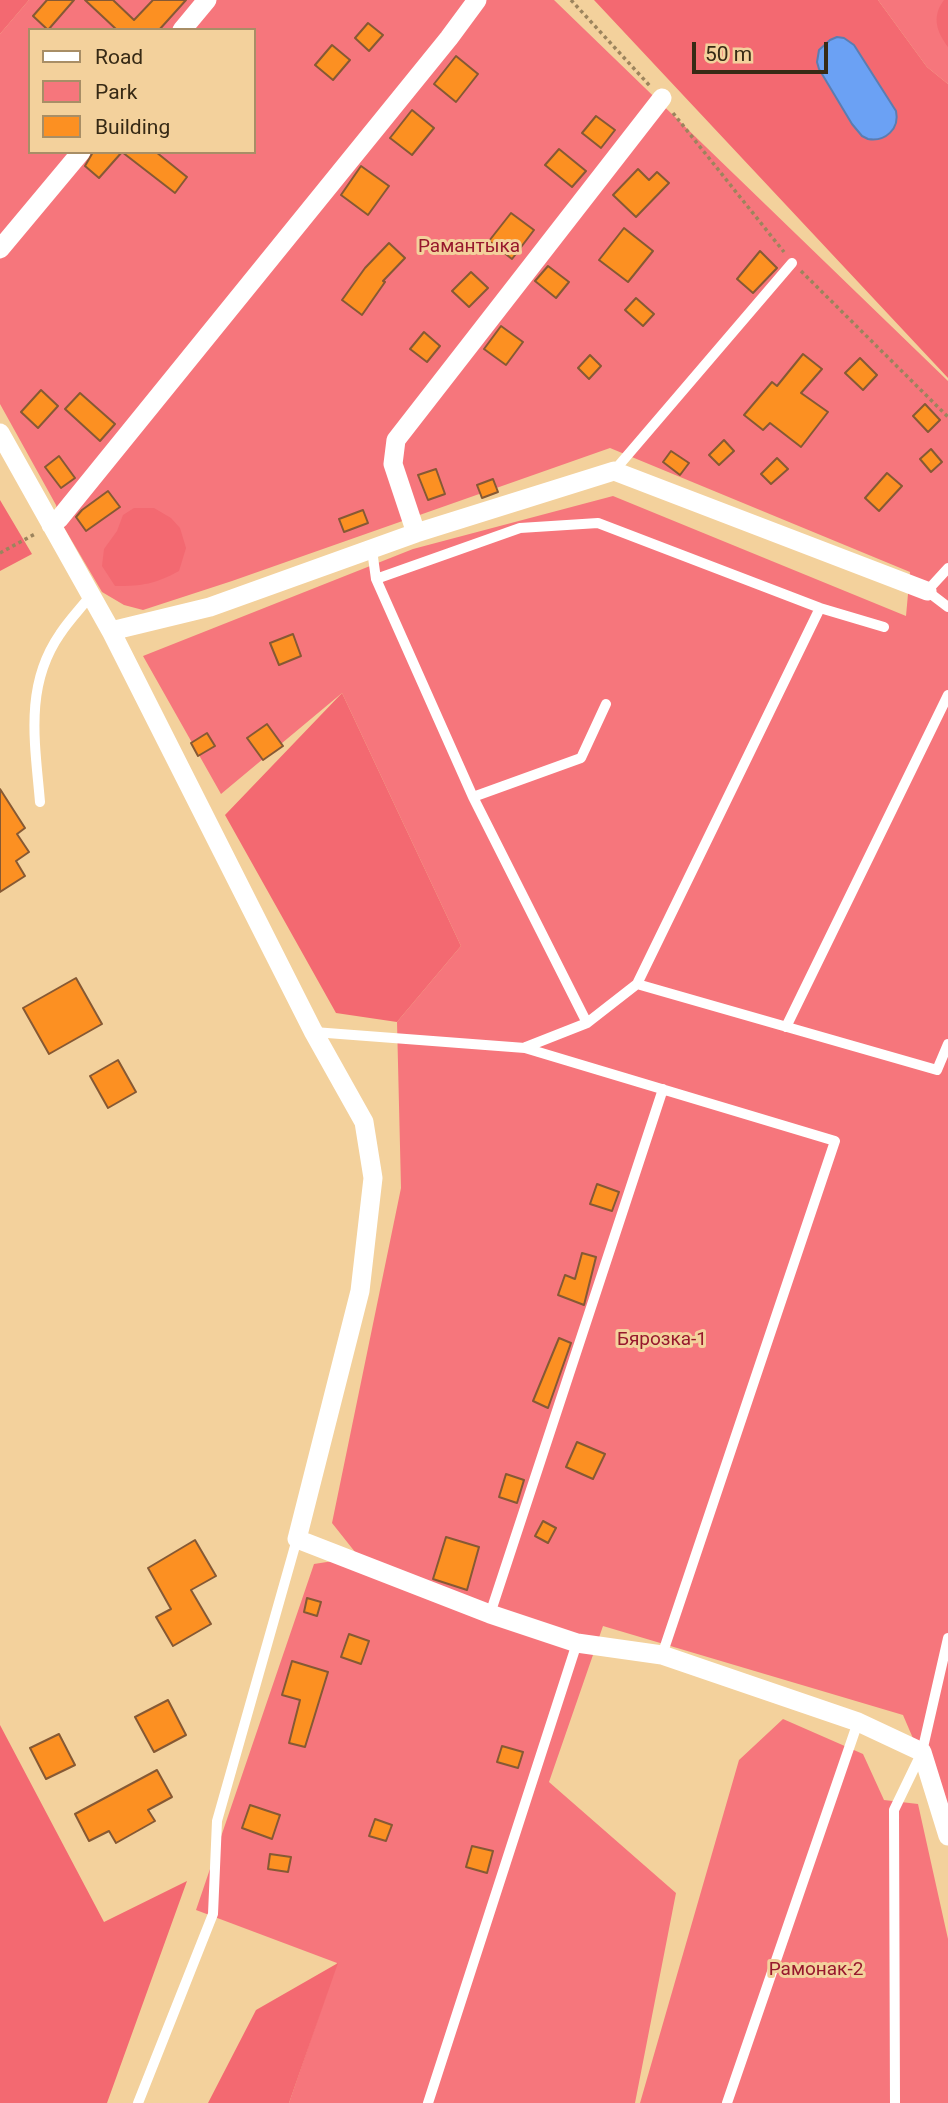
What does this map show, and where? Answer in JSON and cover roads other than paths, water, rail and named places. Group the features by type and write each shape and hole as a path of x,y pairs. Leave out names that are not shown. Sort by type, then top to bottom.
{"street":[{"path":"185,28 207,0"},
{"path":"51,525 68,508 477,0"},
{"path":"416,533 393,464 396,440 662,98"},
{"path":"0,249 78,154"},
{"path":"0,433 111,631 313,1031 363,1122 373,1178 360,1291 297,1539 489,1614 577,1643 662,1655 858,1722 922,1752 948,1836"},
{"path":"111,631 210,607 416,533 614,471 927,591"}],"lane":[{"path":"614,471 793,263"},
{"path":"376,579 520,528 598,523 820,608 884,627"},
{"path":"372,550 376,579 473,797 587,1023"},
{"path":"948,568 927,591 948,607"},
{"path":"40,802 34,701 39,678 59,635 91,595"},
{"path":"525,1048 587,1023 637,984 820,608"},
{"path":"786,1027 948,695"},
{"path":"473,797 581,758 606,704"},
{"path":"637,984 937,1070 948,1044"},
{"path":"313,1031 525,1048 835,1141 662,1655"},
{"path":"489,1614 663,1089"},
{"path":"138,2103 214,1914 217,1821 297,1539"},
{"path":"895,2103 894,1810 922,1752 948,1638"},
{"path":"429,2103 577,1643"},
{"path":"727,2103 858,1722"}],"water":[{"path":"837,37 854,45 896,111 896,123 885,136 868,139 862,136 819,69 819,50"}],"park label":[{"name":"Рамантыка","path":"469,247"},
{"name":"Бярозка-1","path":"662,1340"},
{"name":"Рамонак-2","path":"816,1970"}]}
